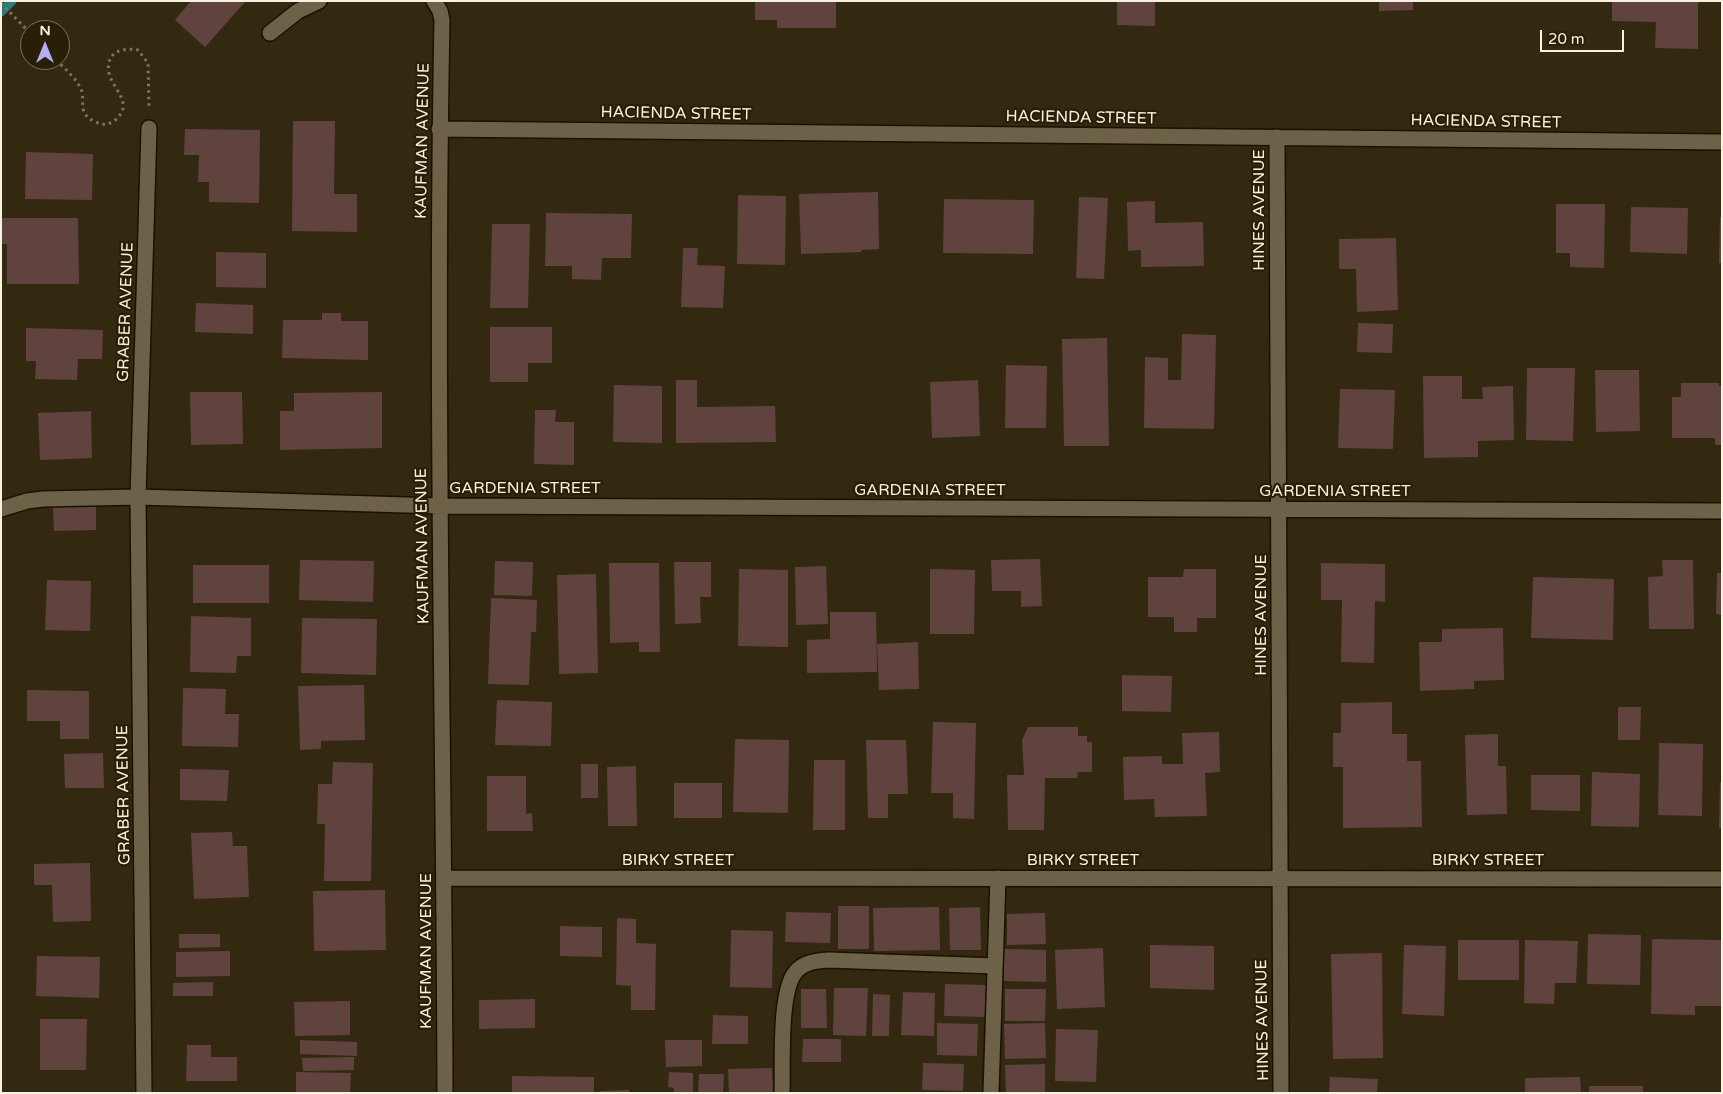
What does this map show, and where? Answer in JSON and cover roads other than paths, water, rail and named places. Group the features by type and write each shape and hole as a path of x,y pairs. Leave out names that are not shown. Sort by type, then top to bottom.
{"street":[{"path":"270,33 298,11 319,1"},
{"name":"KAUFMAN AVENUE","path":"434,1 440,11 442,20 439,129 440,506 445,1093"},
{"name":"GRABER AVENUE","path":"144,1093 138,497 149,128"},
{"name":"HACIENDA STREET","path":"439,129 1722,142"},
{"name":"HINES AVENUE","path":"1277,137 1281,1093"},
{"path":"1,510 27,501 43,499 138,497"},
{"name":"GARDENIA STREET","path":"138,497 440,506 1722,511"},
{"name":"BIRKY STREET","path":"444,878 1722,879"},
{"path":"991,1093 998,878"},
{"path":"782,1093 783,1029 787,989 795,973 808,962 828,960 995,966"}],"waterway":[{"path":"1,12 12,1"}]}
